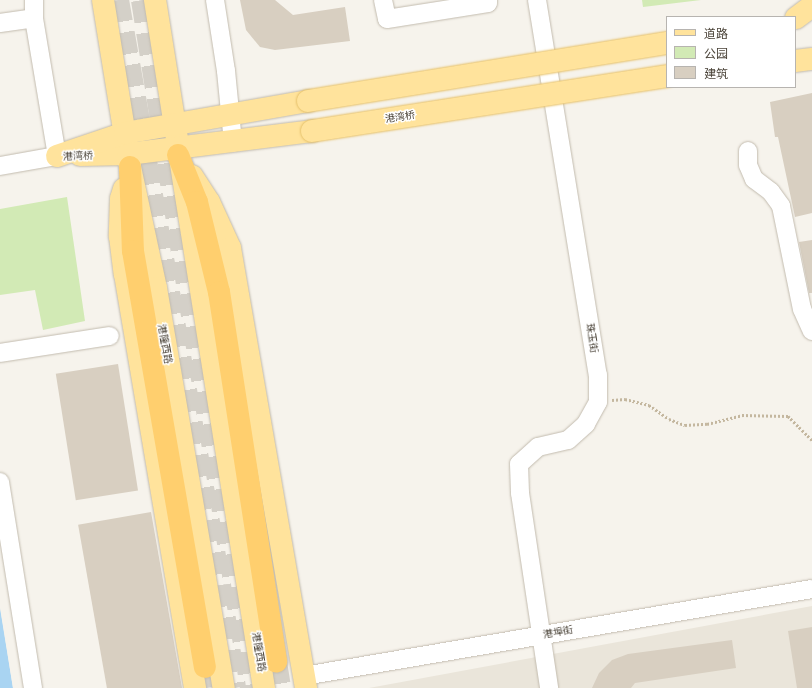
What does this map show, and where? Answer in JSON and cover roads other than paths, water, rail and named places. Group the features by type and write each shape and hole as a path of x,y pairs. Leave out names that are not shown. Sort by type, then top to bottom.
{"highway":[{"path":"128,151 133,251 205,666"},
{"path":"178,151 197,202 220,292 276,662"}],"main road":[{"name":"港隆西路","path":"103,0 128,151 156,288 224,688"},
{"name":"港隆西路","path":"155,0 264,688"},
{"name":"港湾桥","path":"128,151 174,126 229,114 666,43"},
{"path":"796,61 812,59"},
{"name":"港湾桥","path":"57,156 128,151 178,151 666,76"},
{"path":"128,151 121,199 120,236 195,688"},
{"path":"178,151 209,202 230,248 305,682"}],"street":[{"path":"215,0 226,71 232,143"},
{"path":"383,0 387,20 488,3 488,0"},
{"name":"珠玉街","path":"537,0 598,375 598,402 586,424 568,440 538,447 519,464 520,494 540,636"},
{"path":"0,23 34,9 57,156 0,166"},
{"path":"748,151 748,165 754,179 771,192 781,206 802,309 812,331"},
{"path":"0,353 110,336"},
{"path":"0,482 33,688"},
{"name":"港埠街","path":"305,682 540,636 812,589"},
{"path":"540,636 549,688"}],"water":[{"path":"0,608 13,688 0,688"}],"tunnel":[{"path":"118,0 220,585 235,688"},
{"path":"142,0 251,688"},
{"path":"276,662 280,688"},
{"path":"205,667 208,688"}]}
